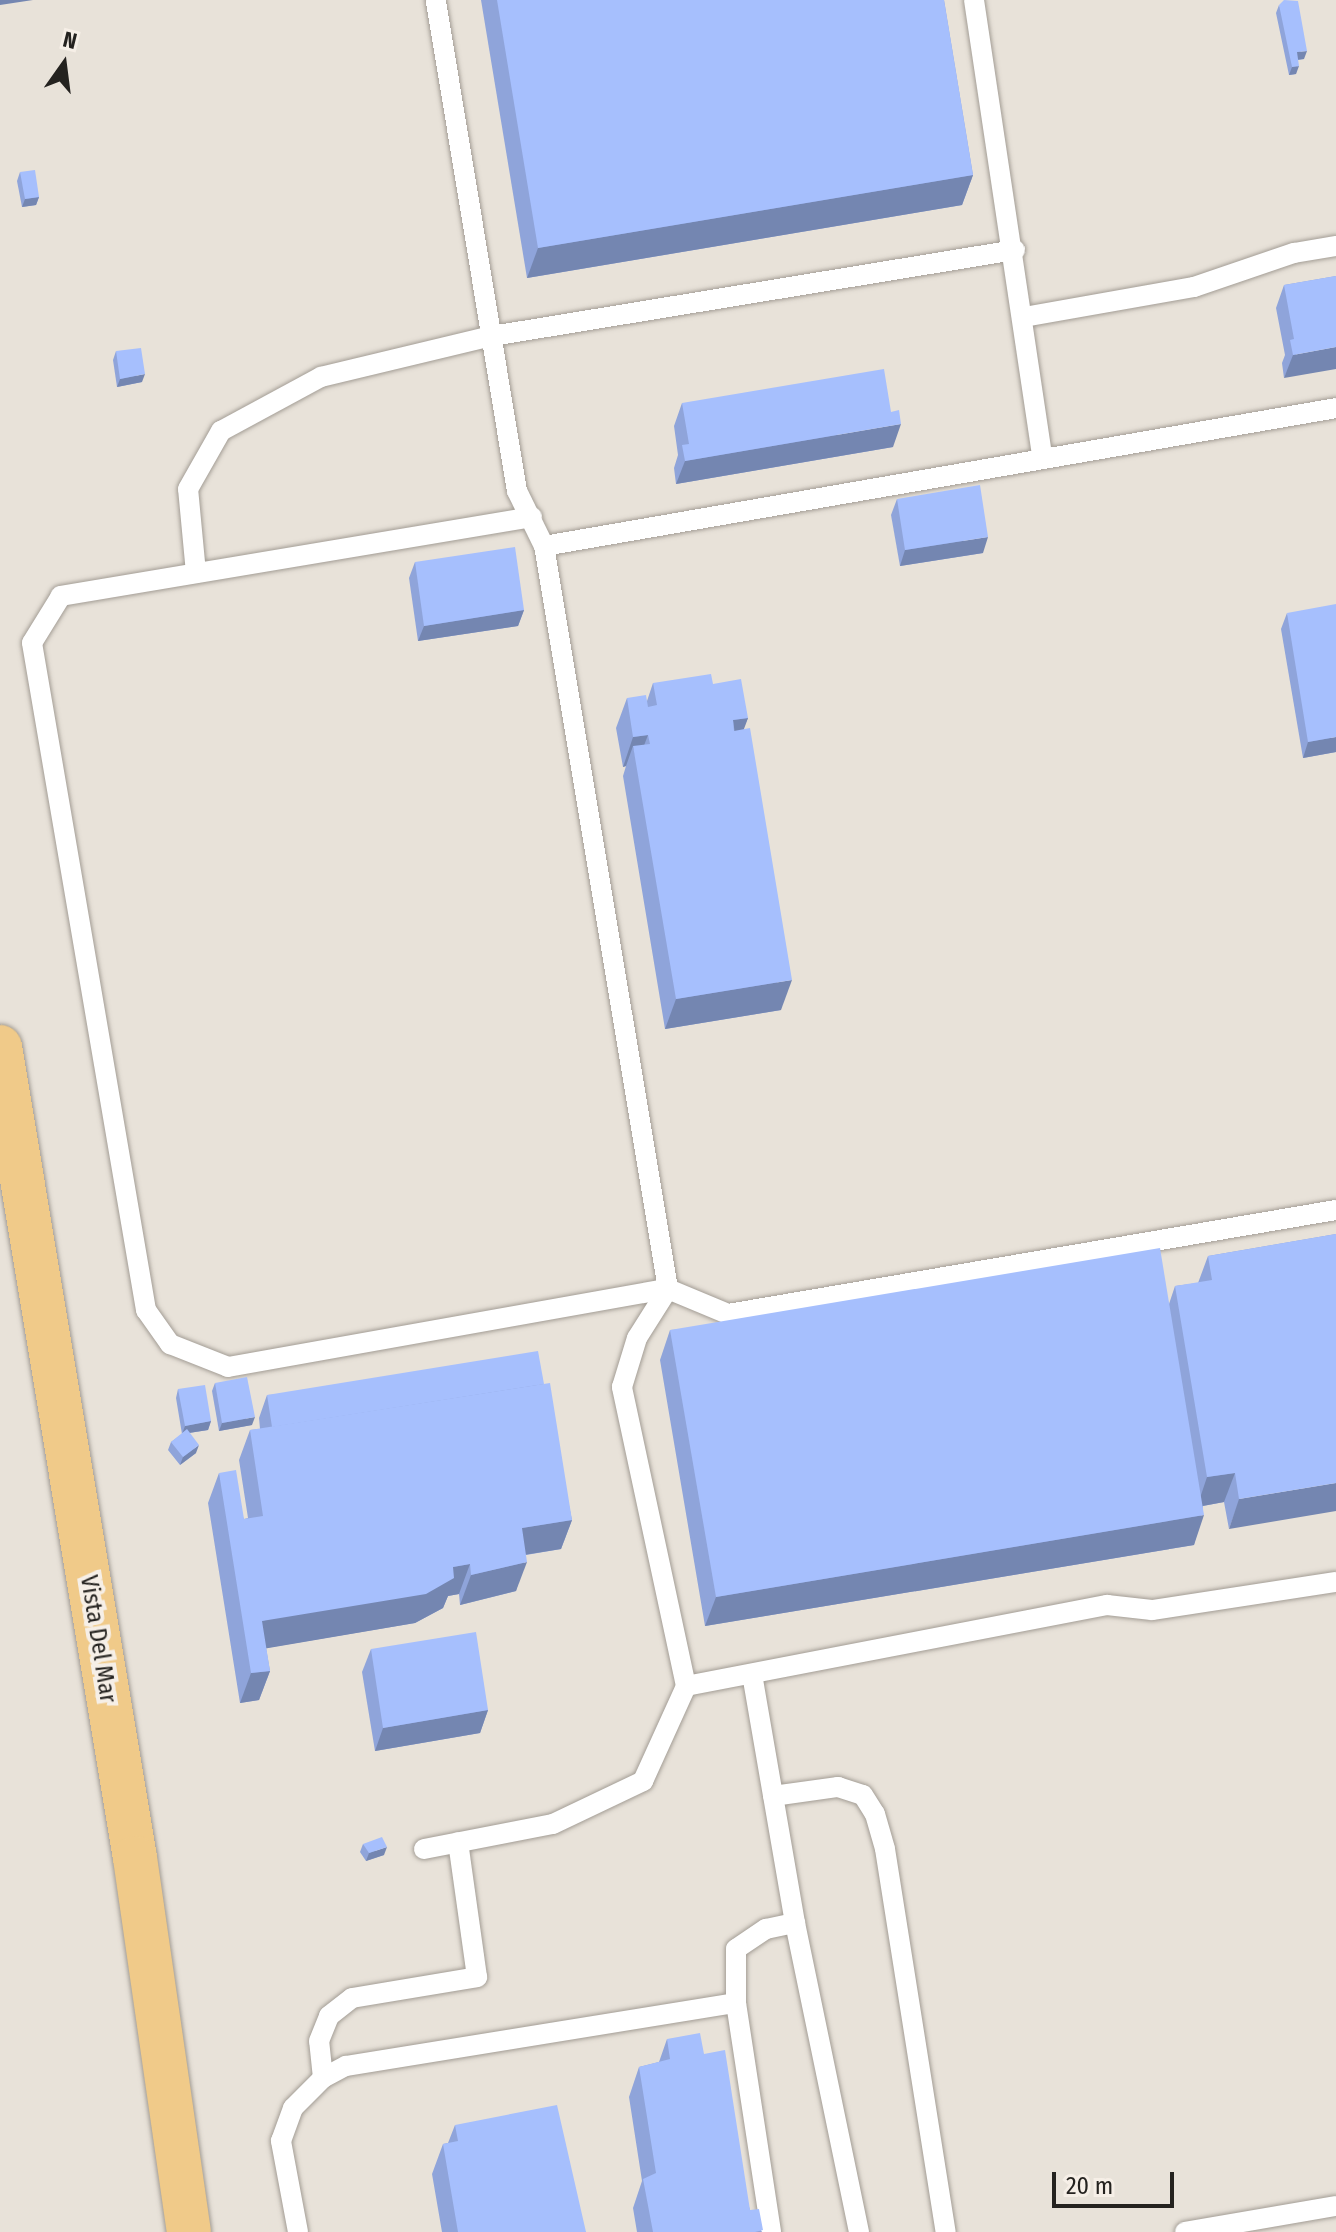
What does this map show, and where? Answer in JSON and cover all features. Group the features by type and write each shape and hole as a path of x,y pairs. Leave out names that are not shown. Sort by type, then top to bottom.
{"main road":[{"name":"Vista Del Mar","path":"0,1047 135,1858 189,2232"}],"lane":[{"path":"424,1849 553,1824 643,1781 686,1686 622,1387 637,1338 668,1289 544,546 517,491 436,0"},
{"path":"974,0 1015,250 1042,456"},
{"path":"1024,317 1194,287 1294,253 1336,246"},
{"path":"196,573 188,489 221,431 321,377 492,336 1015,250"},
{"path":"544,546 1042,456 1336,408"},
{"path":"532,517 61,596 32,643 146,1310 170,1344 228,1367 668,1289 728,1314 1336,1210"},
{"path":"686,1686 1107,1605 1152,1610 1336,1582"},
{"path":"752,1674 795,1923 859,2232"},
{"path":"773,1796 838,1787 863,1795 875,1814 885,1849 946,2232"},
{"path":"323,2078 319,2041 329,2016 352,1998 477,1977 458,1842"},
{"path":"771,2232 736,2003 736,1949 766,1929 795,1923"},
{"path":"298,2232 281,2141 293,2108 323,2078 346,2066 736,2003"},
{"path":"1185,2232 1336,2206"}],"building":[{"path":"497,0 944,0 973,175 538,248"},
{"path":"1284,0 1298,1 1307,51 1297,52 1299,66 1292,67 1279,5"},
{"path":"35,170 39,197 25,199 20,172"},
{"path":"1336,276 1336,347 1293,355 1290,340 1294,339 1284,285"},
{"path":"141,348 145,374 120,379 116,351"},
{"path":"884,369 891,412 899,410 901,424 685,461 682,445 689,444 682,403"},
{"path":"980,485 988,537 905,550 897,499"},
{"path":"515,547 524,610 424,626 415,562"},
{"path":"1336,604 1336,737 1308,742 1287,613"},
{"path":"711,674 713,684 741,679 748,718 733,720 734,731 750,728 792,980 676,999 633,746 650,744 648,735 633,737 627,698 646,695 648,707 657,705 653,683"},
{"path":"1336,1234 1336,1483 1239,1499 1235,1473 1207,1477 1175,1286 1212,1280 1208,1256"},
{"path":"1160,1248 1204,1515 716,1597 670,1330"},
{"path":"538,1351 544,1384 272,1427 267,1395"},
{"path":"247,1377 255,1417 222,1423 215,1383"},
{"path":"550,1383 572,1520 522,1528 527,1562 471,1575 470,1564 453,1567 454,1578 426,1594 262,1621 270,1671 251,1673 219,1473 236,1470 244,1519 263,1516 250,1430"},
{"path":"205,1385 211,1421 185,1426 178,1389"},
{"path":"187,1429 199,1445 183,1457 171,1442"},
{"path":"476,1632 488,1710 383,1728 371,1649"},
{"path":"382,1837 387,1847 369,1853 363,1844"},
{"path":"700,2033 704,2054 725,2050 750,2210 759,2209 763,2230 653,2232 643,2179 656,2173 639,2067 670,2059 667,2039"},
{"path":"557,2105 586,2232 458,2232 443,2144 458,2141 455,2125"}]}
